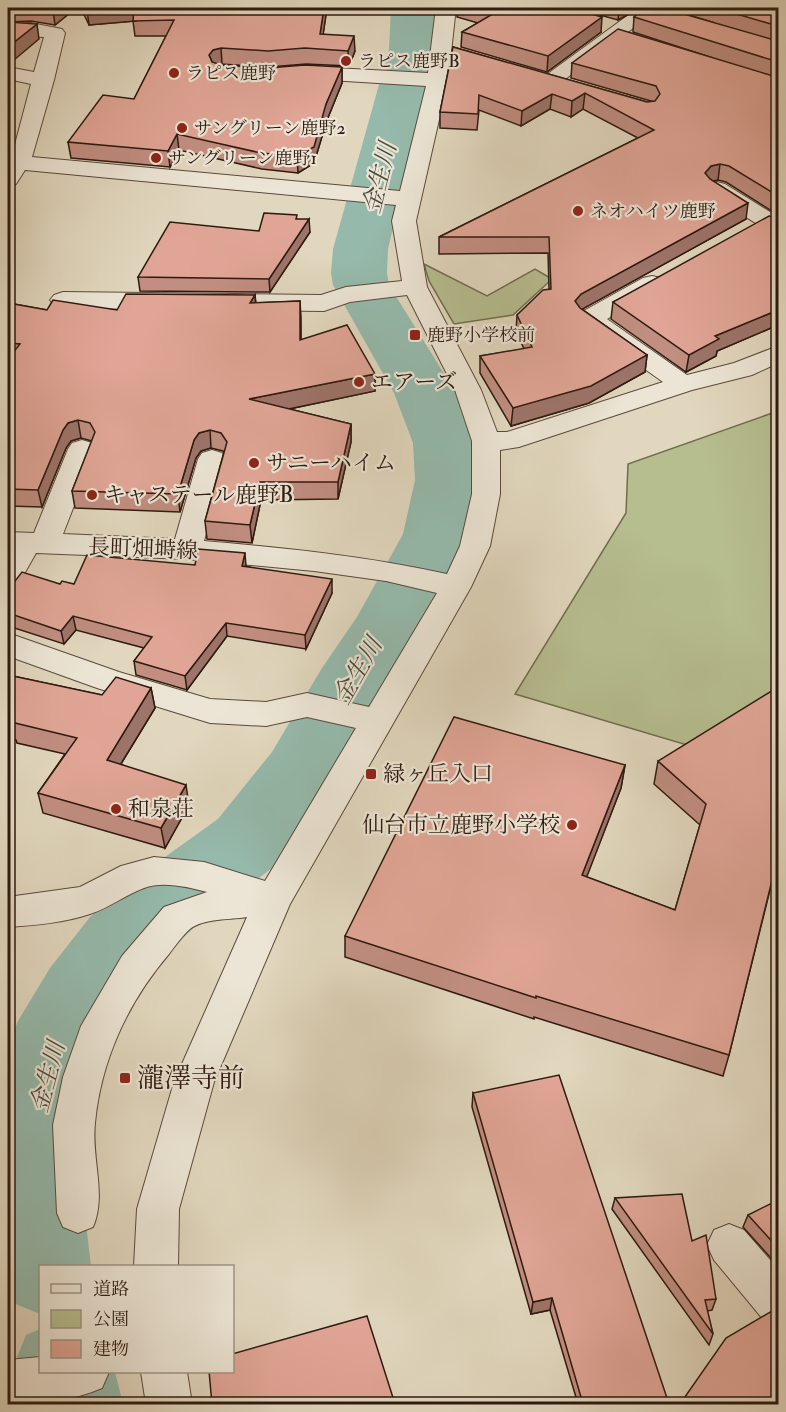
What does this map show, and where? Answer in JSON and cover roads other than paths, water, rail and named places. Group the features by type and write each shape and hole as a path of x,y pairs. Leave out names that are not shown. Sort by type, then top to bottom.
{"street":[{"path":"27,8 37,30"},
{"path":"156,1265 158,1209 194,1082 274,899 366,718 443,585 475,546 486,494 486,441 468,390 415,286 408,256 404,220 397,198 428,79 452,53 443,8"},
{"path":"549,82 649,9 669,17"},
{"path":"8,30 37,30 55,33 44,80 15,161 397,198"},
{"path":"278,74 306,72 428,79"},
{"path":"8,73 44,80"},
{"path":"528,75 571,88"},
{"path":"717,189 763,226"},
{"path":"672,272 588,318 683,384"},
{"path":"63,300 324,303 346,295 415,286"},
{"path":"486,441 509,441 683,384 743,369 778,354"},
{"path":"8,576 82,449"},
{"path":"186,549 212,459"},
{"name":"長町畑塒線","path":"26,543 186,549 314,561 386,571 443,585"},
{"path":"8,644 108,680 210,711 266,714 307,705 366,718"},
{"path":"8,912 49,909 90,899 141,874 171,873 219,880 274,899"},
{"path":"78,1213 74,1125 83,1077 101,1026 135,967 177,918 204,908 274,899"},
{"path":"729,1245 778,1302"},
{"path":"19,1383 75,1373"},
{"path":"164,1373 169,1404"}],"waterway":[{"name":"金生川","path":"41,1265 30,1149 34,1117 50,1049 81,994 120,942 167,901 247,842 300,773 348,687 385,630 437,534 448,480 445,443 425,393 361,285 359,273 360,249 412,49 413,8"},
{"name":"金生川","path":"63,1373 70,1404"}],"place":[{"name":"ラピス鹿野B","path":"346,61"},
{"name":"ラピス鹿野","path":"174,73"},
{"name":"サングリーン鹿野2","path":"182,128"},
{"name":"サングリーン鹿野1","path":"156,158"},
{"name":"ネオハイツ鹿野","path":"578,211"},
{"name":"鹿野小学校前","path":"415,335"},
{"name":"エアーズ","path":"359,382"},
{"name":"サニーハイム","path":"254,463"},
{"name":"キャステール鹿野B","path":"92,495"},
{"name":"緑ヶ丘入口","path":"371,774"},
{"name":"和泉荘","path":"116,809"},
{"name":"仙台市立鹿野小学校","path":"572,825"},
{"name":"瀧澤寺前","path":"125,1078"}]}
